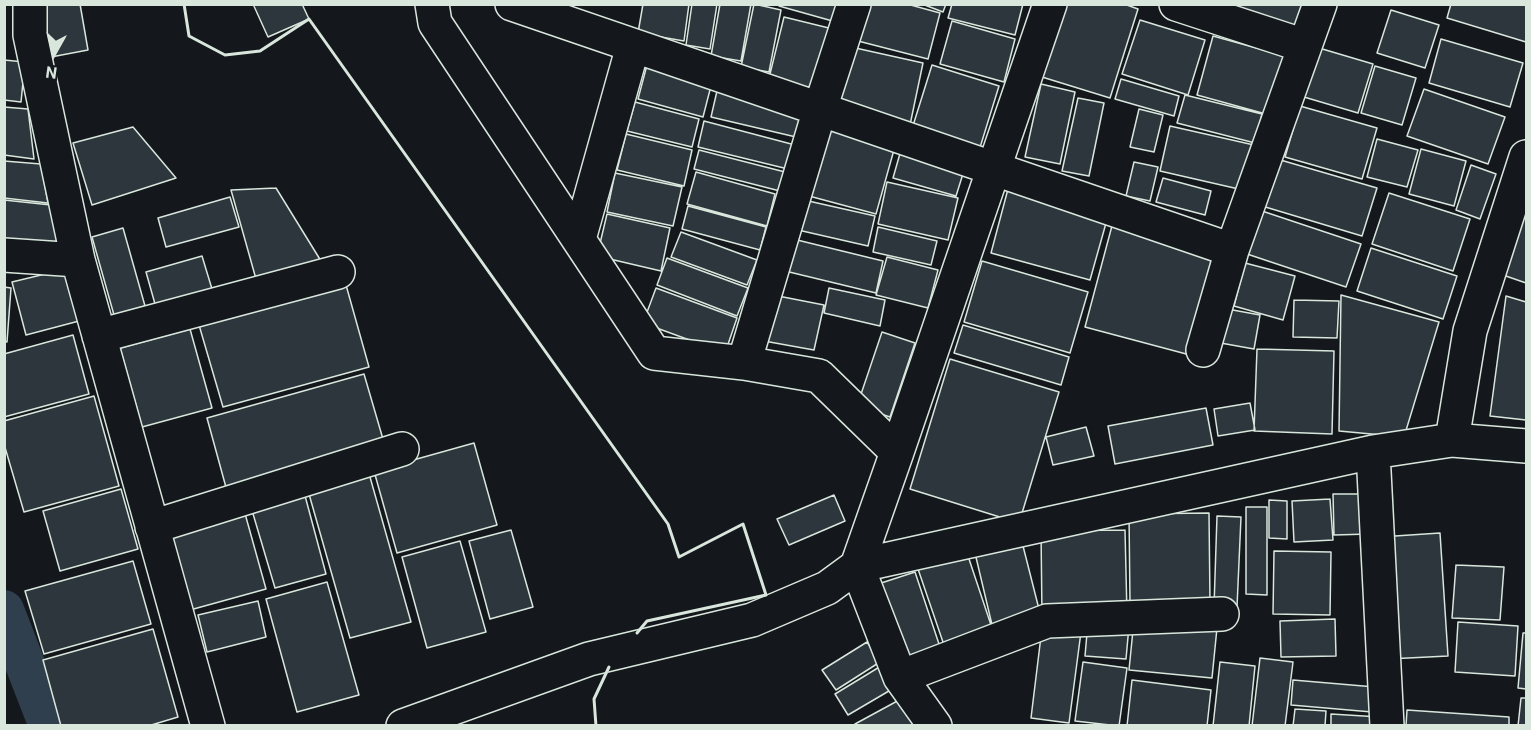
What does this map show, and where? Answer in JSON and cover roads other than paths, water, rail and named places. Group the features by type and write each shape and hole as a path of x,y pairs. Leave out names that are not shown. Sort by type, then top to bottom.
{"street":[{"path":"432,4 435,23 654,352 744,363 819,376 897,452"},
{"path":"512,4 550,11 633,46 1232,250"},
{"path":"744,363 854,4"},
{"path":"935,726 900,677 857,566 1050,4"},
{"path":"1176,4 1305,46"},
{"path":"1203,350 1232,250 1320,4"},
{"path":"22,24 78,260 208,726"},
{"path":"579,239 633,46"},
{"path":"1452,440 1470,331 1527,157"},
{"path":"4,255 78,260"},
{"path":"99,336 338,272"},
{"path":"403,726 589,659 752,620 827,588 857,566 1374,452 1452,440 1527,446"},
{"path":"152,527 402,449"},
{"path":"1374,452 1387,726"},
{"path":"900,677 1047,621 1222,614"}],"waterway":[{"path":"4,610 49,726"}]}
